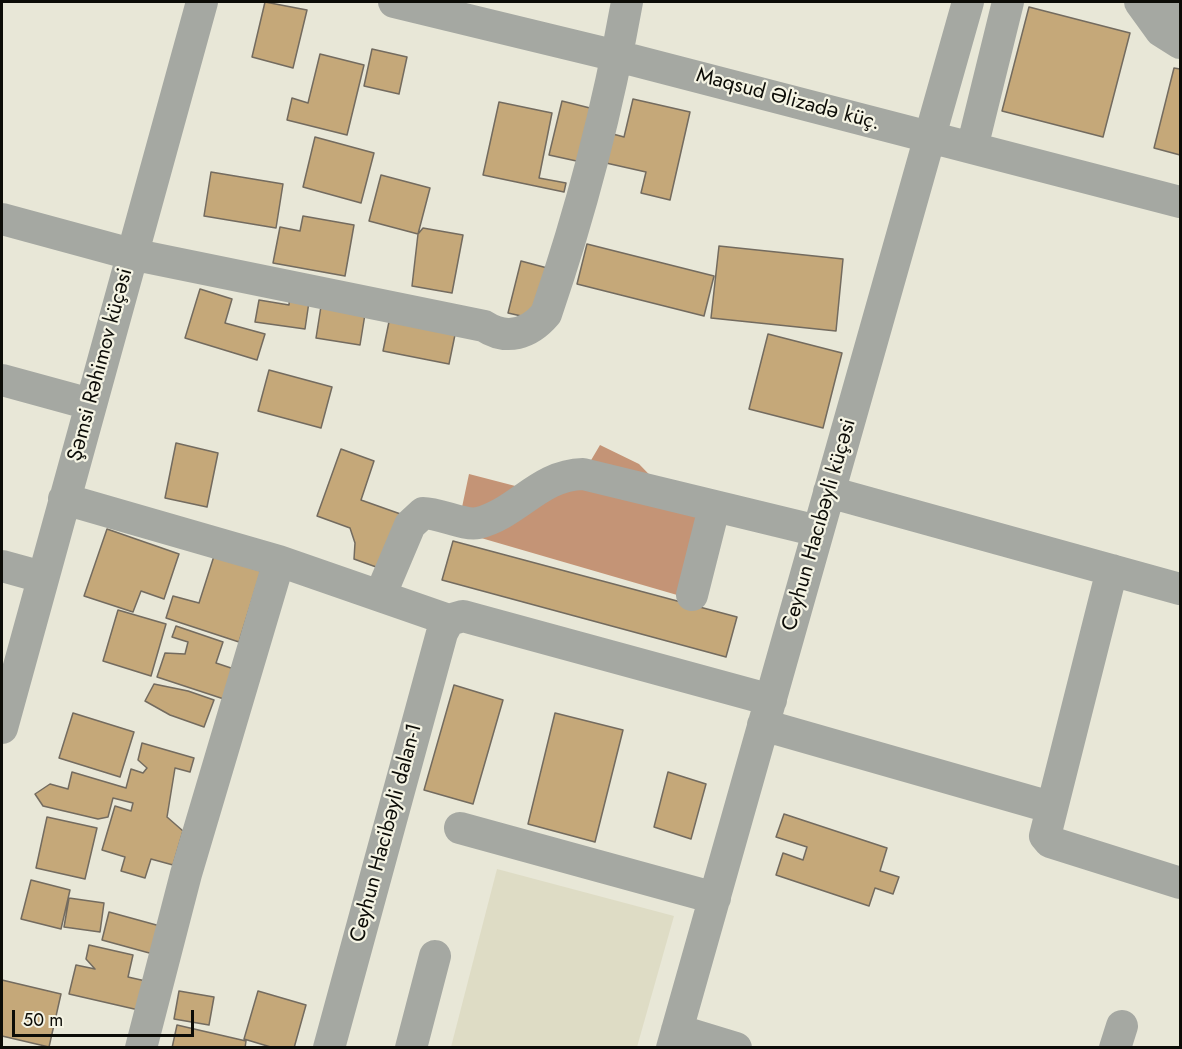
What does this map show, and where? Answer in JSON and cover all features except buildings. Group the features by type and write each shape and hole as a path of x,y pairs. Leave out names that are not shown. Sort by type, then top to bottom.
{"street":[{"name":"Şəmsi Rəhimov küçəsi","path":"2,728 202,2"},
{"name":"Maqsud Əlizadə küç.","path":"394,2 617,56 1180,202"},
{"path":"2,219 131,254 484,326 495,333 522,334 536,326 546,314 577,224 617,56 627,2"},
{"name":"Ceyhun Hacıbəyli küçəsi","path":"675,1039 968,2"},
{"path":"972,148 1008,2"},
{"path":"1140,2 1161,32 1180,43"},
{"path":"1151,2 1180,9"},
{"path":"2,380 90,404"},
{"path":"380,596 410,525 423,513 436,513 475,524 492,518 551,480 568,475 583,474 714,508 818,531"},
{"path":"829,492 1180,589"},
{"path":"64,500 279,561 450,620 463,616 767,712 1050,807"},
{"path":"692,595 714,508"},
{"path":"141,1047 186,874 279,561"},
{"path":"2,566 42,578"},
{"path":"1112,570 1050,807 1045,836 1050,842 1180,883"},
{"name":"Ceyhun Hacibəyli dalan-1","path":"329,1047 442,633 450,620"},
{"path":"460,828 715,898"},
{"path":"411,1047 435,956"},
{"path":"675,1039 736,1047"}],"shaded area":[{"path":"600,445 639,464 670,496 707,510 684,597 457,531 469,474 550,495 580,479"},
{"path":"497,869 674,916 637,1047 451,1047"}]}
